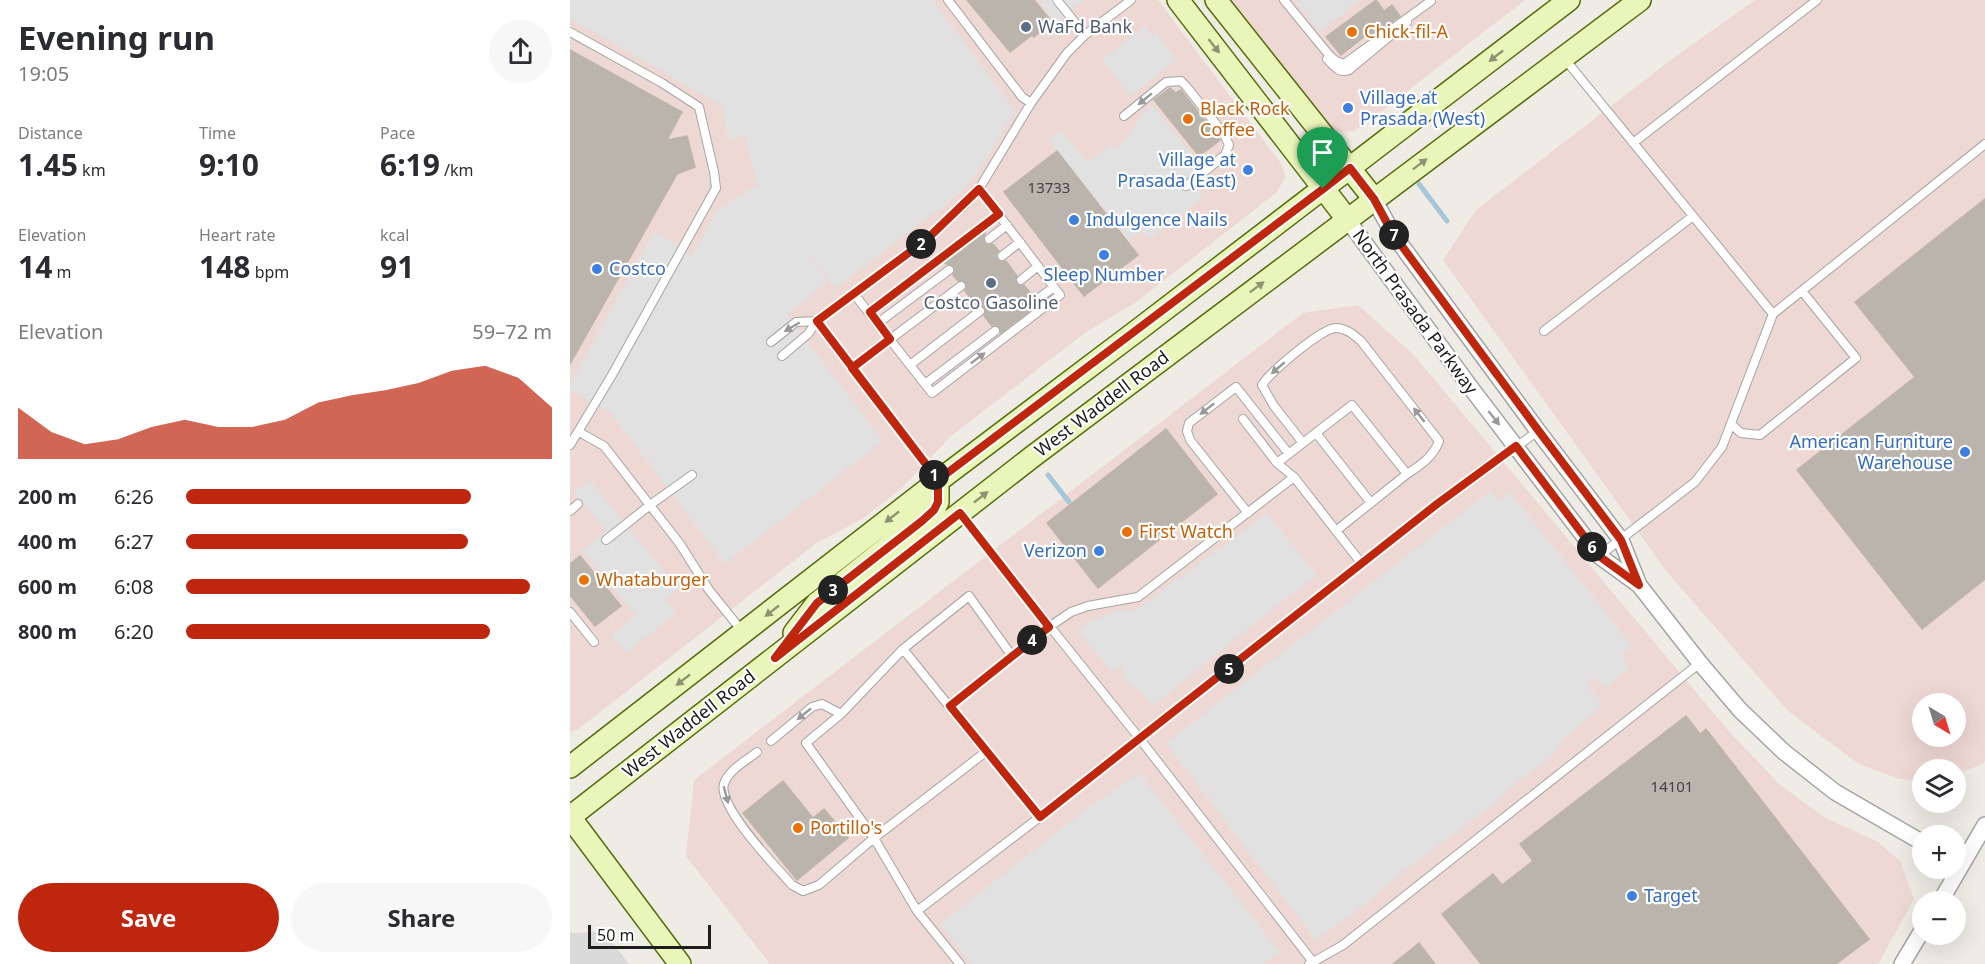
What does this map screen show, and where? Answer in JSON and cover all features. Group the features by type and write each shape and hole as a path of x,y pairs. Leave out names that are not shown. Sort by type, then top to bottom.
{"main road":[{"name":"North Prasada Parkway","path":"1178,0 1347,219"},
{"name":"North Prasada Parkway","path":"1216,0 1374,199"},
{"name":"West Waddell Road","path":"570,767 938,480 1569,0"},
{"path":"1571,51 1620,0"},
{"name":"West Waddell Road","path":"570,817 960,513 1640,0"},
{"path":"775,658 817,603 934,510 938,502 938,480"},
{"path":"570,817 680,964"}],"street":[{"name":"North Prasada Parkway","path":"1374,199 1393,234 1621,540 1639,585"},
{"name":"North Prasada Parkway","path":"1347,219 1599,556 1639,585 1740,710 1784,752 1835,792 1912,837"},
{"path":"1966,854 1985,825"},
{"path":"1902,964 1913,945"}],"lane":[{"path":"948,0 1022,97 1031,103"},
{"path":"1057,0 1085,35"},
{"path":"782,356 808,334 817,321 926,240 979,189 1031,103 1067,53 1085,35 1131,0"},
{"path":"1278,0 1326,59 1338,70 1345,72 1366,57 1431,1"},
{"path":"1284,0 1329,55 1341,64 1348,63 1394,26 1414,14"},
{"path":"1633,143 1817,0"},
{"path":"570,32 699,106 716,188 570,445"},
{"path":"1571,51 1633,143 1773,314"},
{"path":"1124,116 1166,82 1176,80 1186,86 1224,134 1229,145 1225,155 1186,186"},
{"path":"1599,556 1695,482 1722,447 1773,314 1985,144"},
{"path":"854,294 932,393 1060,295 979,189"},
{"path":"870,312 999,214"},
{"path":"1544,331 1693,216"},
{"path":"989,239 1007,225"},
{"path":"1002,256 1020,242"},
{"path":"1021,280 1038,266"},
{"path":"878,323 949,270"},
{"path":"852,368 961,286"},
{"path":"1036,300 1054,286"},
{"path":"1731,424 1741,433 1760,435 1856,358 1802,291"},
{"path":"910,365 980,311"},
{"path":"771,342 796,322 817,321"},
{"path":"817,321 938,480"},
{"path":"1303,443 1274,406 1262,385 1276,369 1300,349 1328,328 1338,327 1361,341 1439,441 1436,450 1422,465 1407,474 1337,530"},
{"path":"925,384 995,331"},
{"path":"1248,513 1190,440 1187,431 1189,423 1236,387 1289,454"},
{"path":"1277,463 1352,405 1407,474"},
{"path":"1243,419 1277,463 1293,477 1337,530 1362,564"},
{"path":"917,911 1362,564 1538,430"},
{"path":"579,432 604,446 680,544 709,590 743,633"},
{"path":"1316,433 1371,503"},
{"path":"606,540 692,475"},
{"path":"950,706 1071,612 1088,606 1138,597 1293,477"},
{"path":"570,510 578,504"},
{"path":"960,513 1140,739 1311,963 1343,945 1700,663"},
{"path":"960,964 917,911 874,838 806,743 841,714 903,649 969,596 1012,656"},
{"path":"570,612 594,642"},
{"path":"903,649 1040,817"},
{"path":"771,741 813,707 822,704 841,714"},
{"path":"757,752 729,775 723,785 725,799 737,820 792,885 803,891 819,885 874,838 986,752"}],"shaded area":[{"name":"Village at Prasada (East)","path":"570,0 1158,0 1280,162 1285,178 1276,193 1135,303 1086,332 951,436 902,488 862,519 815,544 581,727 570,733"},
{"path":"570,0 933,0 1015,111 978,172 961,192 836,288 791,232 828,281 787,315 883,441 725,564 610,412 570,389 570,385 654,231 692,256 716,211 757,185 745,135 728,140 722,106 576,22 570,16"},
{"path":"1038,0 1084,0 1056,23"},
{"name":"Village at Prasada (West)","path":"1229,0 1525,0 1361,127 1345,132 1329,127"},
{"path":"1295,0 1360,0 1320,32"},
{"path":"1755,0 1985,0 1985,760 1983,764 1966,770 1966,759 1912,759 1912,780 1899,779 1859,764 1789,712 1667,572 1443,260 1476,210 1676,56"},
{"path":"1144,26 1152,36 1156,33 1177,60 1130,96 1102,60"},
{"path":"1152,105 1201,165 1187,176 1203,197 1149,240 1142,231 1129,240 1048,140 1061,130 1088,163 1110,145 1114,150 1128,137 1142,114"},
{"path":"1358,305 1413,354 1727,729 1779,784 1824,817 1878,842 1900,861 1912,894 1912,903 1878,964 770,964 686,856 694,780 1303,313"},
{"path":"590,480 678,589 666,600 676,613 626,653 612,635 636,615 582,551 606,531 574,492"},
{"path":"1490,491 1498,501 1510,492 1597,601 1632,647 1622,654 1628,668 1605,688 1595,677 1588,685 1603,705 1564,739 1553,755 1517,782 1494,804 1316,940 1166,743"},
{"path":"1267,513 1317,576 1281,602 1154,705 1124,678 1122,665 1112,671 1078,632 1087,623 1117,610 1136,610"},
{"path":"1139,773 1280,952 1263,964 971,964 940,924 1089,807"},
{"path":"604,932 629,964 570,964 570,933"}],"building":[{"path":"967,0 1034,0 1052,22 1010,52"},
{"name":"Chick-fil-A","path":"1376,0 1384,11 1392,5 1400,16 1368,39 1365,36 1341,55 1326,37"},
{"name":"Costco","path":"570,50 682,112 667,140 687,136 695,167 677,174 570,364"},
{"name":"Black Rock Coffee","path":"1170,88 1176,93 1181,90 1220,140 1199,156 1154,100"},
{"path":"1057,151 1138,255 1084,296 1004,192"},
{"path":"1985,199 1985,579 1922,629 1797,470 1915,377 1855,302"},
{"name":"Costco Gasoline","path":"985,233 984,242 987,245 993,244 999,251 996,254 997,259 1000,262 1006,261 1017,276 1016,283 1019,286 1024,285 1032,295 1031,303 1036,306 1001,333 999,327 992,326 984,316 986,311 984,307 977,306 965,291 967,286 965,282 958,281 953,275 955,270 953,266 944,263"},
{"path":"1166,429 1217,494 1098,588 1047,523"},
{"name":"Whataburger","path":"580,556 621,606 595,626 570,595 570,564"},
{"path":"1686,716 1700,734 1706,729 1869,939 1836,964 1481,964 1442,914 1493,874 1502,885 1533,861 1520,844"},
{"name":"Portillo's","path":"783,781 813,818 824,809 848,838 797,880 743,813"},
{"path":"1419,943 1435,964 1393,964"}],"waterway":[{"path":"1419,184 1447,221"},
{"path":"1048,475 1069,502"}],"place":[{"name":"WaFd Bank","path":"1026,27"},
{"name":"Chick-fil-A","path":"1352,32"},
{"name":"Village at Prasada (West)","path":"1348,108"},
{"name":"Black Rock Coffee","path":"1188,119"},
{"name":"Village at Prasada (East)","path":"1248,170"},
{"name":"Indulgence Nails","path":"1074,220"},
{"name":"Sleep Number","path":"1104,255"},
{"name":"Costco","path":"597,269"},
{"name":"Costco Gasoline","path":"991,283"},
{"name":"American Furniture Warehouse","path":"1965,452"},
{"name":"First Watch","path":"1127,532"},
{"name":"Verizon","path":"1099,551"},
{"name":"Whataburger","path":"584,580"},
{"name":"Portillo's","path":"798,828"},
{"name":"Target","path":"1632,896"}],"route":[{"path":"1323,189 938,480 852,368 890,339 870,312 999,214 979,189 926,240 817,321 852,368 895,424 938,480 938,502 934,510 922,521 817,603 775,658 960,513 1049,627 950,706 1040,817 1437,504 1516,446 1599,556 1639,585 1621,540 1393,234 1374,199 1350,168 1323,189"}]}
